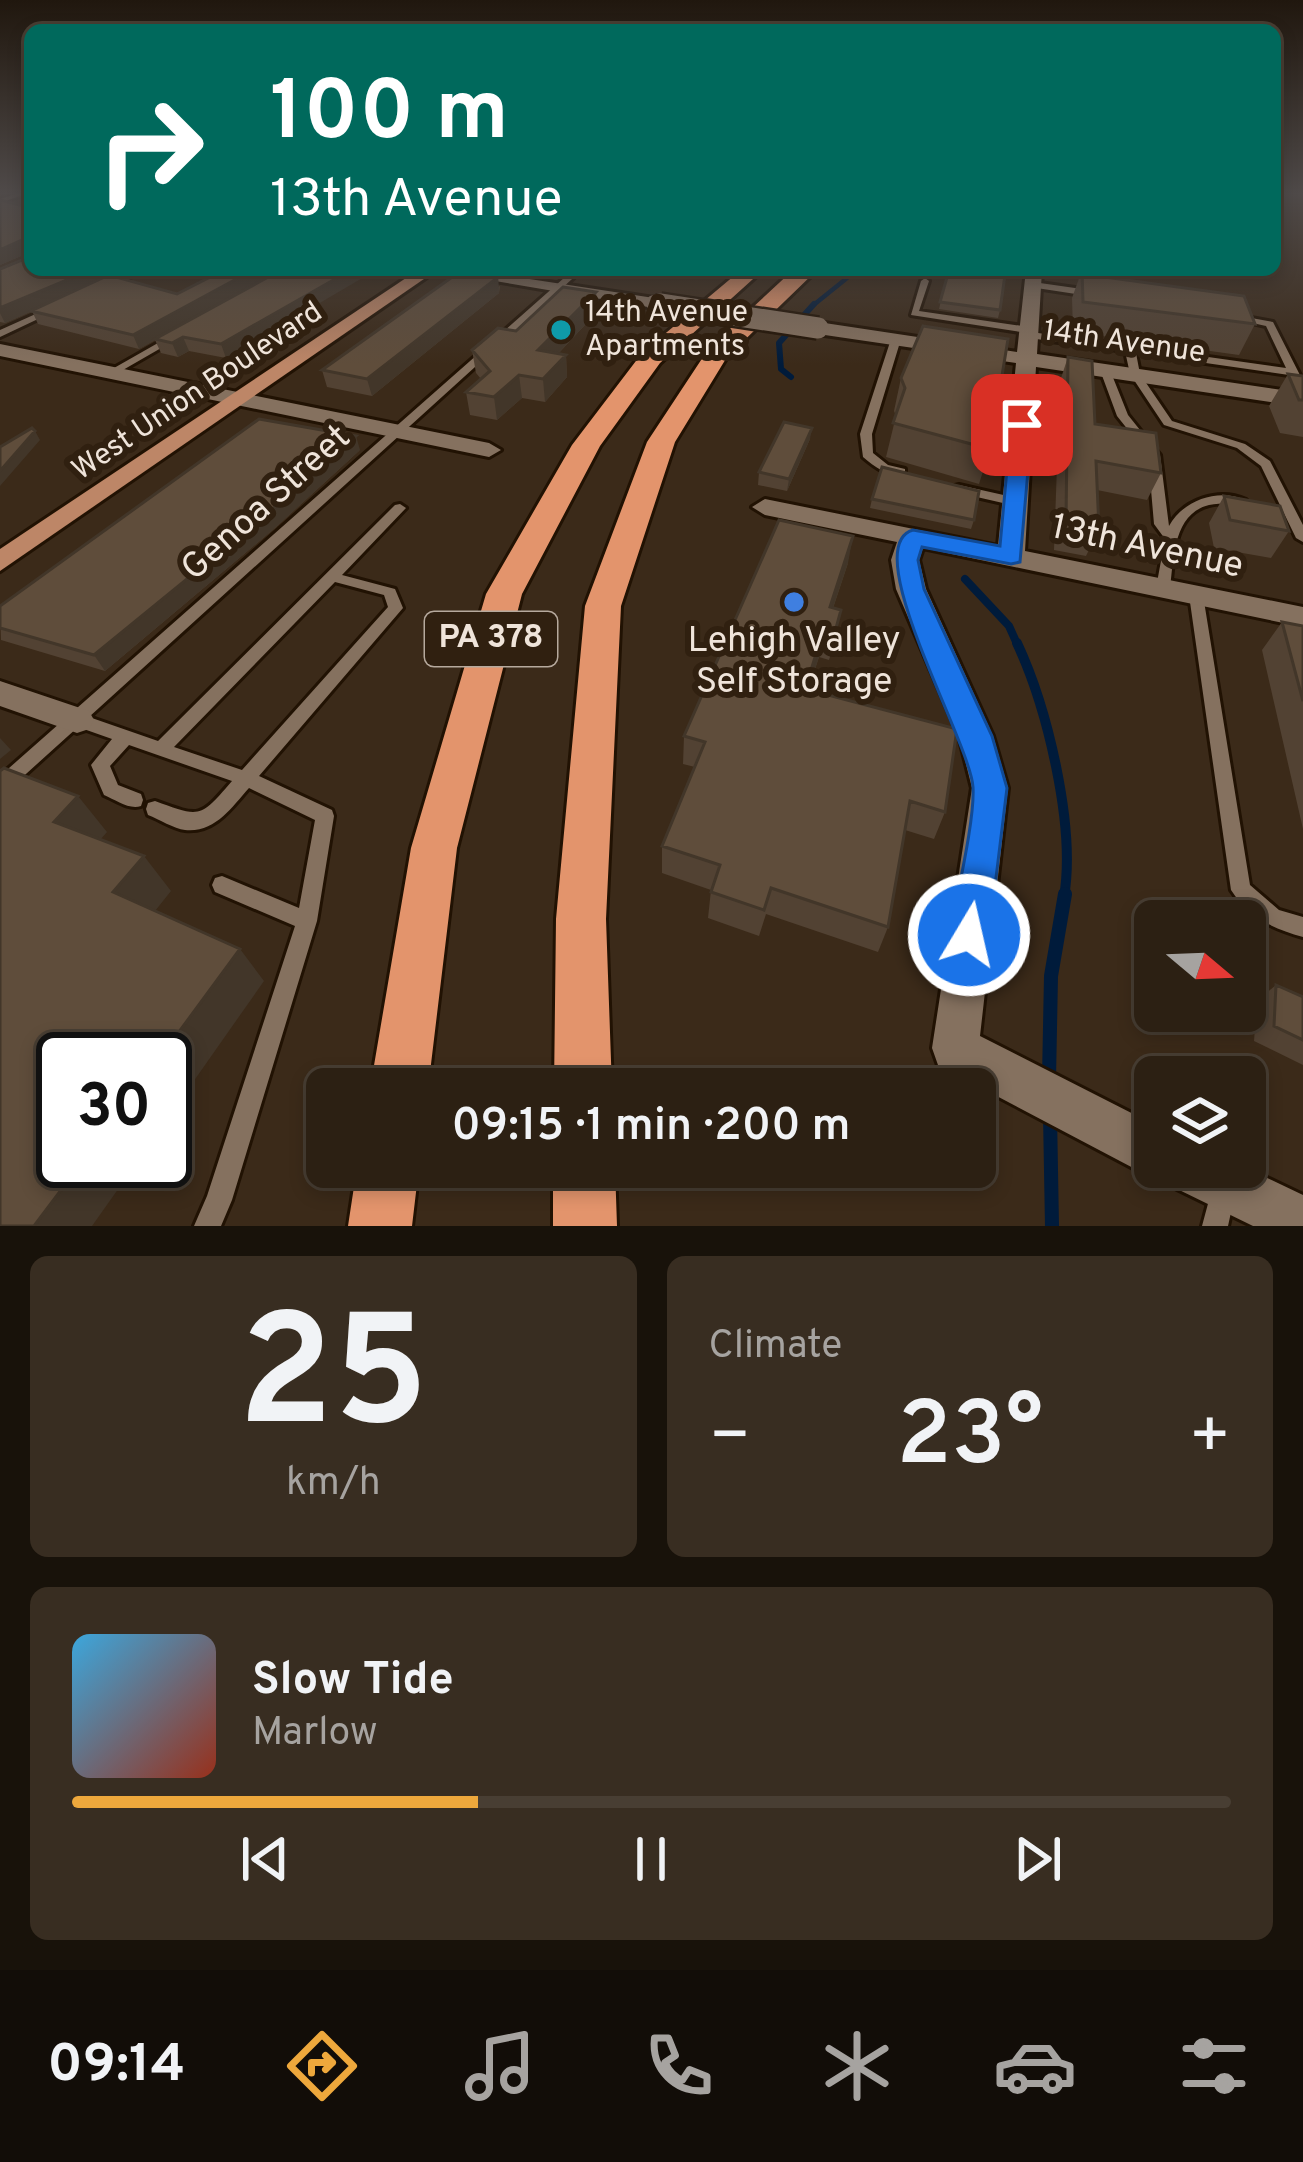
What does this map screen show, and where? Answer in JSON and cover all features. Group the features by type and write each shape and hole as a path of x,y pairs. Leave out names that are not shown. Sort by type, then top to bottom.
{"highway":[{"name":"PA 378","path":"402,1068 434,848 504,594 586,445 651,358 746,276"},
{"name":"PA 378","path":"583,1068 581,919 603,606 661,442 717,353 798,276"},
{"path":"380,1226 385,1188"},
{"path":"584,1188 584,1226"}],"main road":[{"name":"West Union Boulevard","path":"0,562 425,276"}],"street":[{"name":"14th Avenue","path":"475,276 896,339 1029,341 1106,370 1303,396"},
{"path":"1011,556 1034,278"},
{"path":"0,350 489,450"},
{"name":"13th Avenue","path":"765,508 1303,617"},
{"path":"913,537 905,560 911,589 976,736 990,788 955,1048 1025,1082 1134,1146"},
{"path":"0,693 76,720"},
{"path":"1216,1188 1302,1222"}],"lane":[{"path":"93,292 127,276"},
{"name":"Genoa Street","path":"0,788 571,276"},
{"path":"1034,278 1105,295"},
{"path":"926,281 914,313 1029,341 1294,372"},
{"path":"0,334 56,309"},
{"path":"1215,316 1270,324 1303,396"},
{"path":"112,372 192,327"},
{"path":"896,339 866,434 867,454 884,468 923,479"},
{"path":"1130,350 1135,374 1168,423 1256,454 1303,538"},
{"path":"1106,370 1112,397 1154,455 1161,524 1171,538"},
{"path":"943,484 1016,502"},
{"path":"1163,588 1171,538 1181,512 1219,498 1286,507"},
{"path":"161,749 400,508"},
{"path":"154,809 186,822 212,818 396,608 390,592 333,578"},
{"path":"1196,595 1241,890 1273,918 1303,927"},
{"path":"76,720 247,779 326,816 308,921 220,1200 207,1226"},
{"path":"126,736 100,765 111,790 134,800"},
{"path":"222,884 308,921"}],"building":[{"path":"24,259 24,276 77,276 0,308 0,269"},
{"path":"107,276 177,294 212,276 242,276 133,335 31,311"},
{"path":"270,276 340,276 221,344 183,337 172,343 155,339"},
{"path":"454,276 497,278 367,379 322,370"},
{"path":"947,276 1005,276 1000,310 940,302"},
{"path":"1082,276 1104,276 1244,296 1255,324 1083,302"},
{"path":"563,287 596,292 538,350 566,355 543,379 519,375 494,397 466,392 490,371 472,350 498,328 516,331"},
{"path":"923,326 1008,339 990,449 893,423 905,388 901,378"},
{"path":"1068,357 1092,361 1095,424 1156,433 1161,473 1096,461 1099,529 1066,523"},
{"path":"1288,374 1303,376 1303,400 1299,400"},
{"path":"259,419 356,436 94,655 0,628 0,606"},
{"path":"784,422 812,428 789,479 759,472"},
{"path":"32,428 35,431 0,471 0,447"},
{"path":"882,467 979,491 974,520 872,499"},
{"path":"1224,496 1280,506 1289,531 1230,520"},
{"path":"779,520 853,536 830,607 841,610 835,632 824,629 805,689 957,729 945,812 910,801 888,927 771,888 764,910 711,892 720,865 662,846 705,742 684,736"},
{"path":"1282,622 1303,626 1303,701"},
{"path":"4,768 78,796 54,822 144,856 113,892 240,949 179,1032 36,1032 36,1188 63,1188 34,1226 0,1226 0,771"},
{"path":"1276,985 1303,997 1303,1040 1274,1026"}],"waterway":[{"path":"812,306 850,276"},
{"path":"791,377 781,369 779,343 812,306"},
{"path":"965,579 1009,626 1018,646"},
{"path":"1017,643 1039,700 1056,767 1066,836 1064,897"},
{"path":"1049,1079 1051,976 1065,894"},
{"path":"1050,1114 1052,1226"}],"place":[{"name":"14th Avenue Apartments","path":"561,330"},
{"name":"Lehigh Valley Self Storage","path":"794,602"}],"route":[{"path":"969,935 990,788 976,736 911,589 905,560 913,537 1011,556 1022,425"}]}
